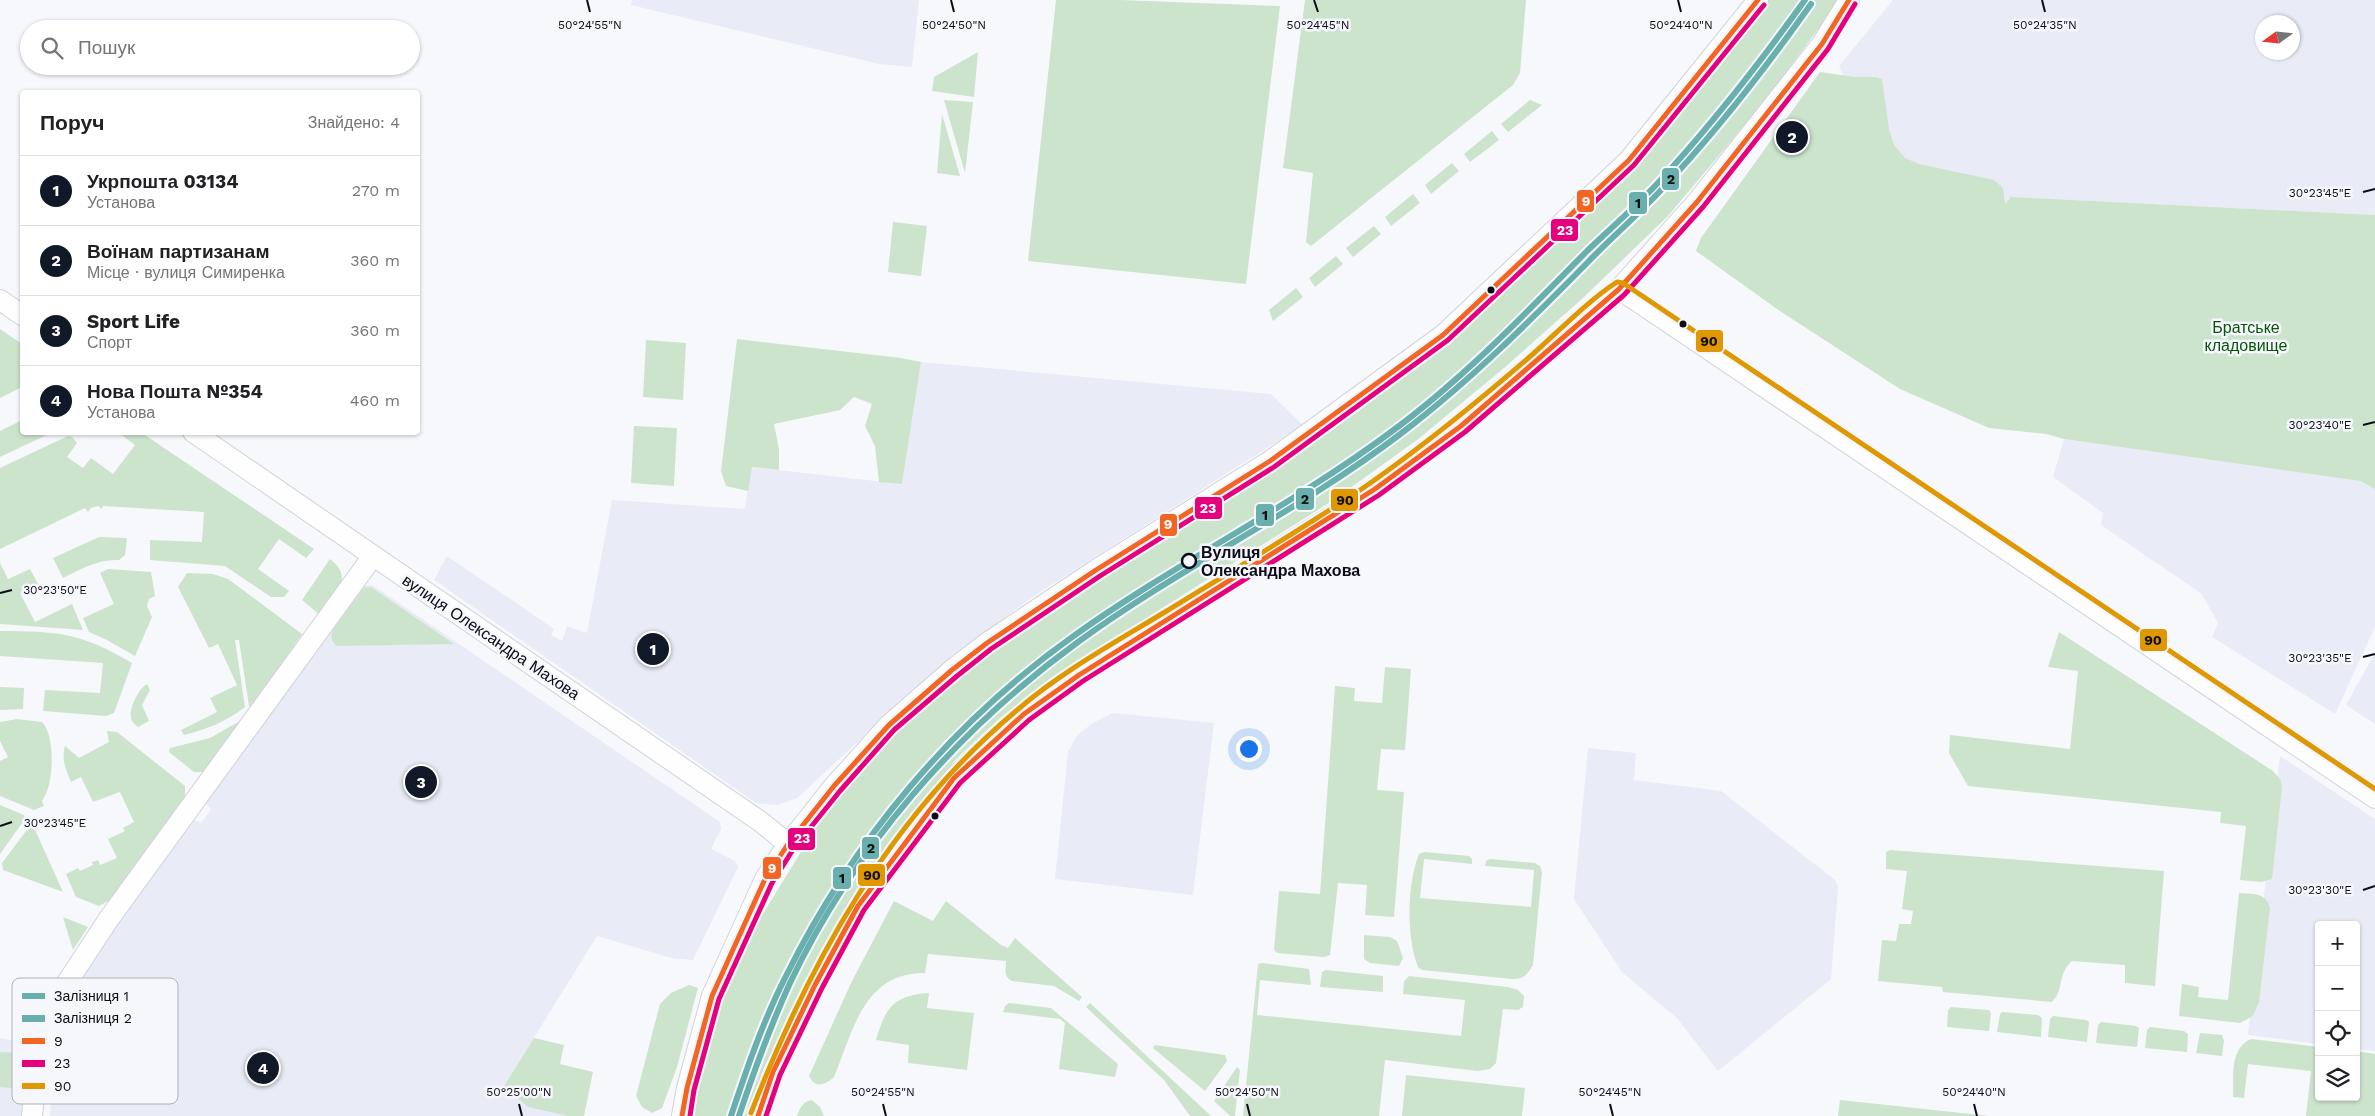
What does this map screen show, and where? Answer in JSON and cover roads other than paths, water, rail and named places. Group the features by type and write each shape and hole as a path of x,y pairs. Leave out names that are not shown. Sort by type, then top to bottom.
{"street":[{"path":"682,1116 687,1088 712,996 764,880 788,844 878,736 952,670 987,643 1096,570 1270,461 1443,335 1629,160 1758,0"},
{"path":"758,1116 773,1072 815,986 858,906 931,806 984,748 1024,714 1079,675 1375,489 1462,426 1619,289 1697,202 1822,44 1849,0"},
{"path":"1619,289 2375,798"},
{"path":"0,300 20,314"},
{"name":"вулиця Олександра Махова","path":"197,435 761,822 788,844"},
{"path":"69,978 108,920 373,556"}],"rail line":[{"name":"1","path":"731,1116 749,1062 770,1010 813,926 842,878 874,832 947,746 987,706 1030,669 1075,635 1155,582 1357,457 1446,388 1495,343 1656,185 1734,95 1805,0"},
{"name":"2","path":"739,1116 776,1016 790,983 816,933 845,885 877,839 951,753 991,713 1078,642 1158,588 1364,461 1452,392 1522,328 1682,167 1740,99 1811,4"}],"place":[{"name":"Воїнам партизанам","path":"1792,137"},
{"name":"Вулиця Олександра Махова","path":"1189,561"},
{"name":"Укрпошта 03134","path":"653,649"},
{"name":"Sport Life","path":"421,782"},
{"name":"Нова Пошта №354","path":"263,1068"}],"park label":[{"name":"Братське кладовище","path":"2246,336"}]}
